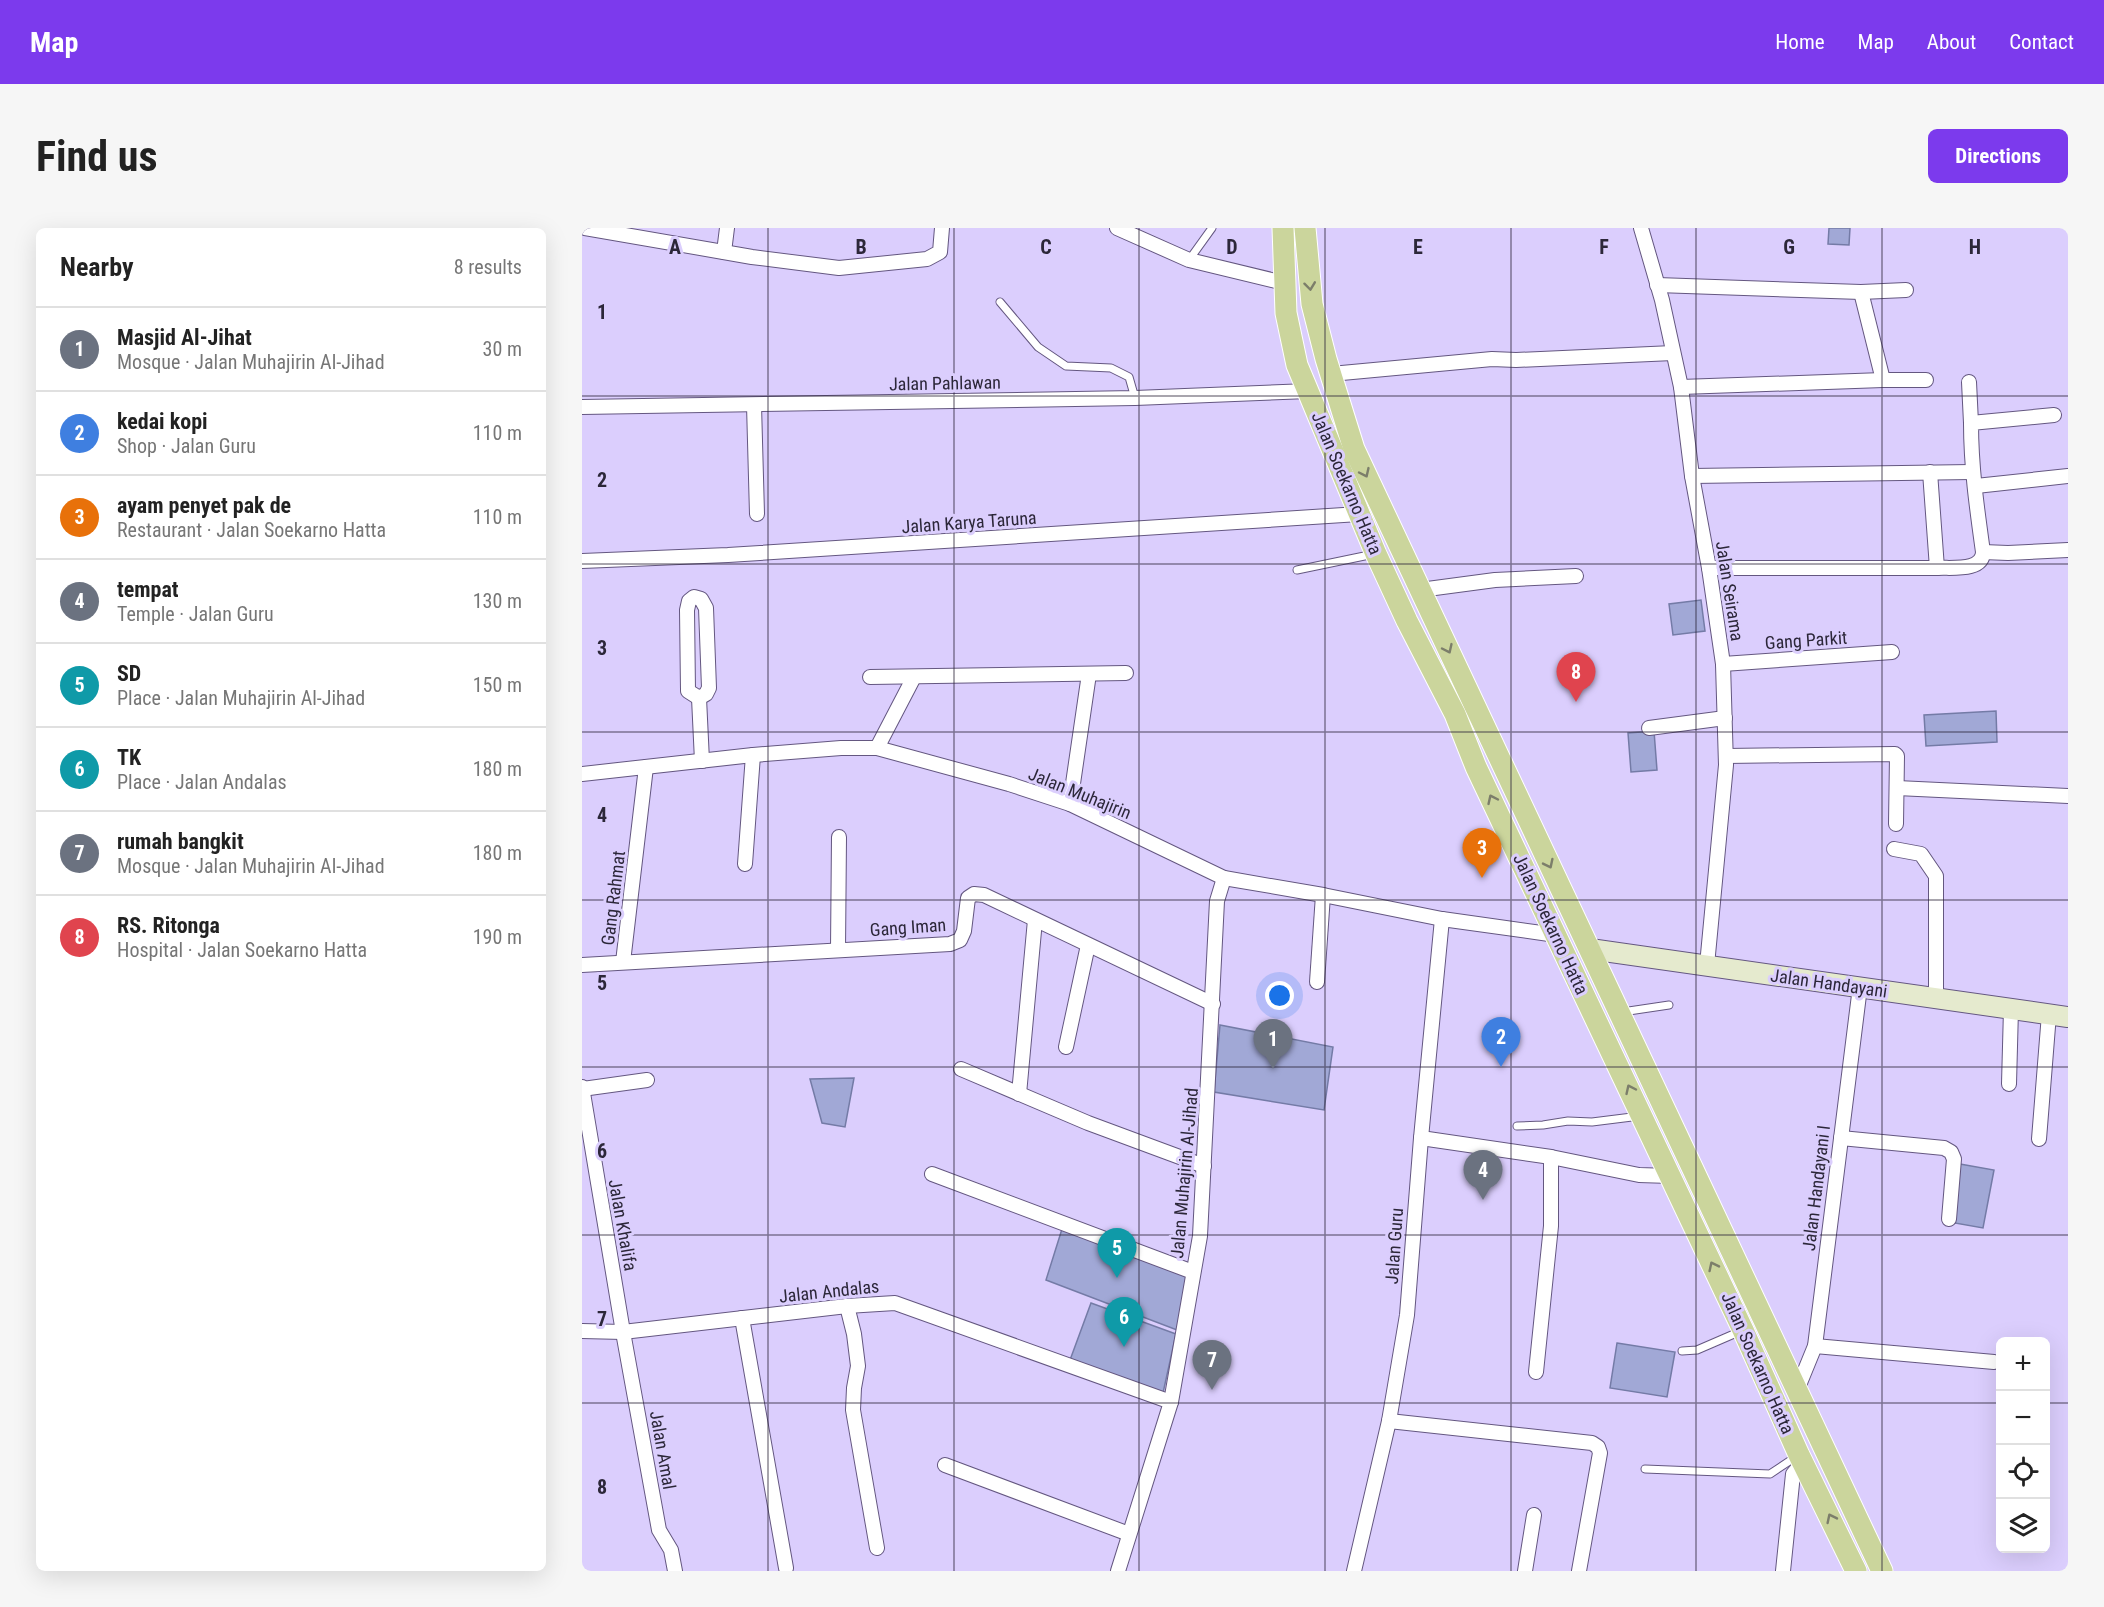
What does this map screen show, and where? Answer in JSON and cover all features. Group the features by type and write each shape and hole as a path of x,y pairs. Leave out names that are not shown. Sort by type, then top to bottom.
{"main road":[{"name":"Jalan Soekarno Hatta","path":"1283,228 1286,313 1297,365 1376,554 1407,621 1455,714 1476,767 1856,1571"},
{"name":"Jalan Soekarno Hatta","path":"1305,228 1312,304 1354,448 1882,1571"},
{"path":"1407,621 1430,611"}],"street":[{"path":"585,228 724,252 839,268 927,259 940,252 942,228"},
{"path":"724,252 727,228"},
{"path":"1117,228 1189,260 1284,282"},
{"name":"Jalan Seirama","path":"1641,228 1681,387 1692,476 1709,568 1723,664 1726,756 1707,965"},
{"path":"1657,285 1861,292 1906,290"},
{"path":"1861,292 1883,380"},
{"path":"1331,374 1492,360 1673,353"},
{"path":"1681,387 1926,380"},
{"path":"1709,568 1937,568 1970,567 1979,563 1983,558 1983,552 1976,486 1972,472 1969,382"},
{"name":"Jalan Pahlawan","path":"582,407 1136,398 1309,391"},
{"path":"754,405 757,514"},
{"path":"1971,423 2054,415"},
{"path":"1930,472 1937,568"},
{"path":"1692,476 1972,472"},
{"path":"1976,486 2068,476"},
{"name":"Jalan Karya Taruna","path":"582,561 728,555 1359,514"},
{"path":"1983,552 2068,550"},
{"path":"1420,590 1495,580 1576,576"},
{"path":"694,597 701,599 706,608 708,688 706,694 699,698 688,692 687,610 689,601 694,597"},
{"name":"Gang Parkit","path":"1723,664 1892,652"},
{"path":"870,677 1126,673"},
{"path":"1070,804 1089,674"},
{"path":"877,748 914,677"},
{"path":"699,698 702,761"},
{"path":"1649,728 1725,718"},
{"name":"Jalan Muhajirin","path":"582,774 753,755 841,748 877,748 1010,784 1070,804 1224,878 1442,919 1556,935"},
{"path":"1726,756 1892,753 1897,756 1896,824"},
{"path":"746,864 753,755"},
{"name":"Gang Rahmat","path":"623,962 646,767"},
{"path":"1897,788 2068,796"},
{"path":"838,949 839,837"},
{"path":"1894,849 1921,854 1936,876 1936,998"},
{"name":"Jalan Muhajirin Al-Jihad","path":"1118,1571 1171,1402 1200,1236 1217,901 1224,878"},
{"name":"Gang Iman","path":"582,965 950,944 960,940 964,931 968,898 974,894 984,895 1213,1004"},
{"path":"1317,982 1323,895"},
{"name":"Jalan Guru","path":"1354,1571 1389,1420 1407,1315 1442,919"},
{"path":"1019,1094 1035,920"},
{"path":"1066,1047 1088,945"},
{"name":"Jalan Handayani","path":"1590,949 2059,1016"},
{"name":"Jalan Handayani I","path":"1797,1390 1815,1346 1860,987"},
{"path":"2009,1084 2011,1009"},
{"path":"2040,1139 2059,1016"},
{"path":"961,1069 1088,1123 1204,1166"},
{"path":"582,1088 647,1080"},
{"name":"Jalan Khalifa","path":"582,1088 623,1332"},
{"path":"1421,1138 1551,1157 1639,1175 1670,1176"},
{"path":"1840,1138 1944,1148 1951,1152 1954,1159 1949,1219"},
{"path":"1536,1372 1551,1226 1551,1157"},
{"path":"932,1174 1193,1272"},
{"name":"Jalan Andalas","path":"582,1331 623,1332 848,1306 895,1303 1171,1402"},
{"path":"848,1306 855,1334 858,1366 853,1410 877,1548"},
{"path":"742,1318 786,1568"},
{"name":"Jalan Amal","path":"623,1332 659,1530 671,1550 675,1571"},
{"path":"1815,1346 1994,1362"},
{"path":"1389,1420 1592,1443 1598,1447 1600,1453 1579,1571"},
{"path":"1783,1571 1793,1474 1801,1458"},
{"path":"945,1465 1129,1534"},
{"path":"1525,1571 1534,1515"}],"lane":[{"path":"1189,260 1212,228"},
{"path":"1000,302 1038,347 1066,366 1111,368 1129,377 1136,398"},
{"path":"1297,570 1376,554"},
{"path":"1620,1013 1669,1005"},
{"path":"1517,1126 1568,1121 1592,1122 1642,1116"},
{"path":"1682,1351 1697,1350 1743,1330"},
{"path":"1645,1469 1770,1474 1801,1458"}],"building":[{"path":"1829,228 1850,228 1849,245 1828,244"},
{"path":"1701,600 1705,631 1673,635 1669,604"},
{"path":"1996,711 1997,742 1926,746 1924,715"},
{"path":"1654,731 1657,770 1631,772 1628,733"},
{"path":"1220,1025 1333,1047 1324,1110 1214,1092"},
{"path":"854,1078 845,1127 822,1123 810,1079"},
{"path":"1960,1164 1994,1170 1983,1228 1949,1222"},
{"path":"1062,1229 1188,1276 1177,1330 1046,1280"},
{"path":"1091,1303 1176,1334 1163,1393 1070,1360"},
{"path":"1617,1343 1675,1352 1667,1397 1610,1388"}],"place":[{"name":"RS. Ritonga","path":"1576,702"},
{"name":"ayam penyet pak de","path":"1482,878"},
{"name":"kedai kopi","path":"1501,1067"},
{"name":"Masjid Al-Jihat","path":"1273,1069"},
{"name":"tempat","path":"1483,1200"},
{"name":"SD","path":"1117,1278"},
{"name":"TK","path":"1124,1347"},
{"name":"rumah bangkit","path":"1212,1390"}]}
